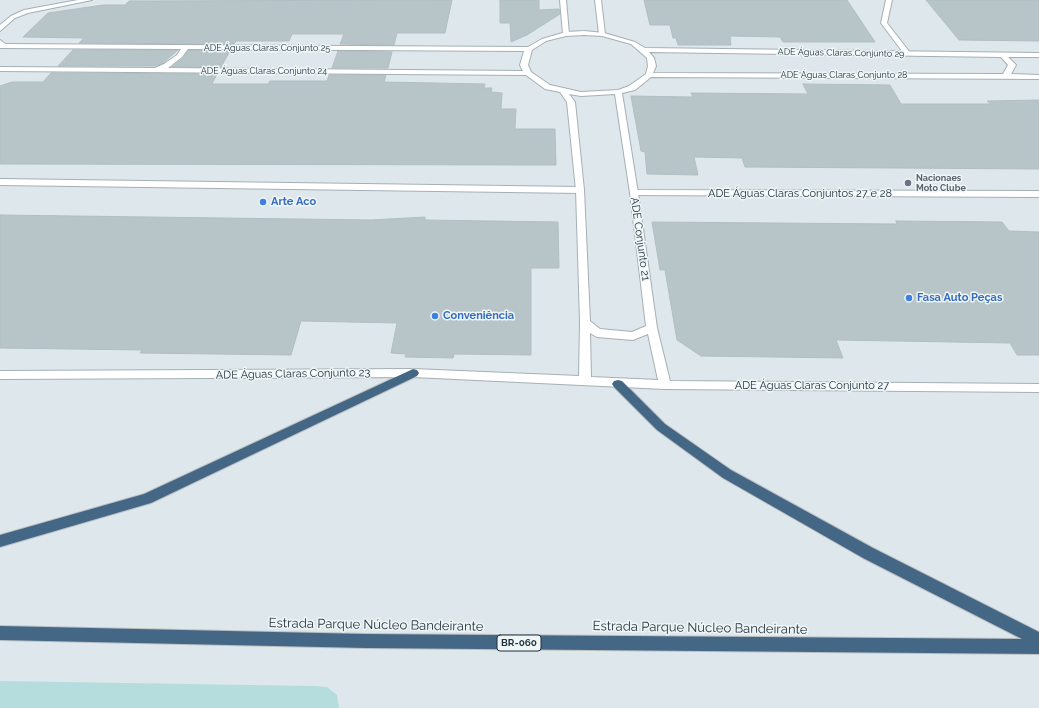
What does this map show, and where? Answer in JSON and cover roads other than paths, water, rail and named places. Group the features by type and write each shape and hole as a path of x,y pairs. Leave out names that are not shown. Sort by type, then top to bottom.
{"highway":[{"path":"0,541 146,499 413,373"},
{"path":"618,384 661,427 727,474 868,553 1039,640"},
{"name":"Estrada Parque Núcleo Bandeirante","path":"0,633 366,641 1039,648"}],"street":[{"path":"0,29 13,17 26,10 89,0"},
{"path":"563,0 566,34"},
{"path":"598,0 602,34"},
{"path":"889,0 884,23 907,54"},
{"path":"566,34 602,34 633,43 643,50 650,58 652,66 649,75 642,82 632,88 600,95 564,92 536,80 528,73 524,65 524,57 529,50 544,40 566,34"},
{"path":"0,51 2,44"},
{"name":"ADE Águas Claras Conjunto 25","path":"2,44 185,48 529,50"},
{"path":"156,70 167,66 180,56 185,48"},
{"name":"ADE Águas Claras Conjunto 29","path":"643,50 1002,54 1039,56"},
{"path":"1002,54 1012,65 1006,76"},
{"name":"ADE Águas Claras Conjunto 24","path":"0,69 528,73"},
{"name":"ADE Águas Claras Conjunto 28","path":"649,75 1039,77"},
{"path":"564,92 570,102 580,190 585,322 585,381"},
{"name":"ADE Conjunto 21","path":"618,92 634,193 652,328 665,385"},
{"path":"0,182 580,190"},
{"name":"ADE Águas Claras Conjuntos 27 e 28","path":"634,193 1039,194"},
{"path":"585,322 597,333 612,335 633,336 652,328"},
{"name":"ADE Águas Claras Conjunto 23","path":"0,375 72,376 413,373 585,381"},
{"name":"ADE Águas Claras Conjunto 27","path":"585,381 618,384 665,385 1039,388"}],"place":[{"name":"Nacionaes Moto Clube","path":"908,183"},
{"name":"Arte Aco","path":"263,202"},
{"name":"Fasa Auto Peças","path":"909,298"},
{"name":"Conveniência","path":"435,316"}]}
